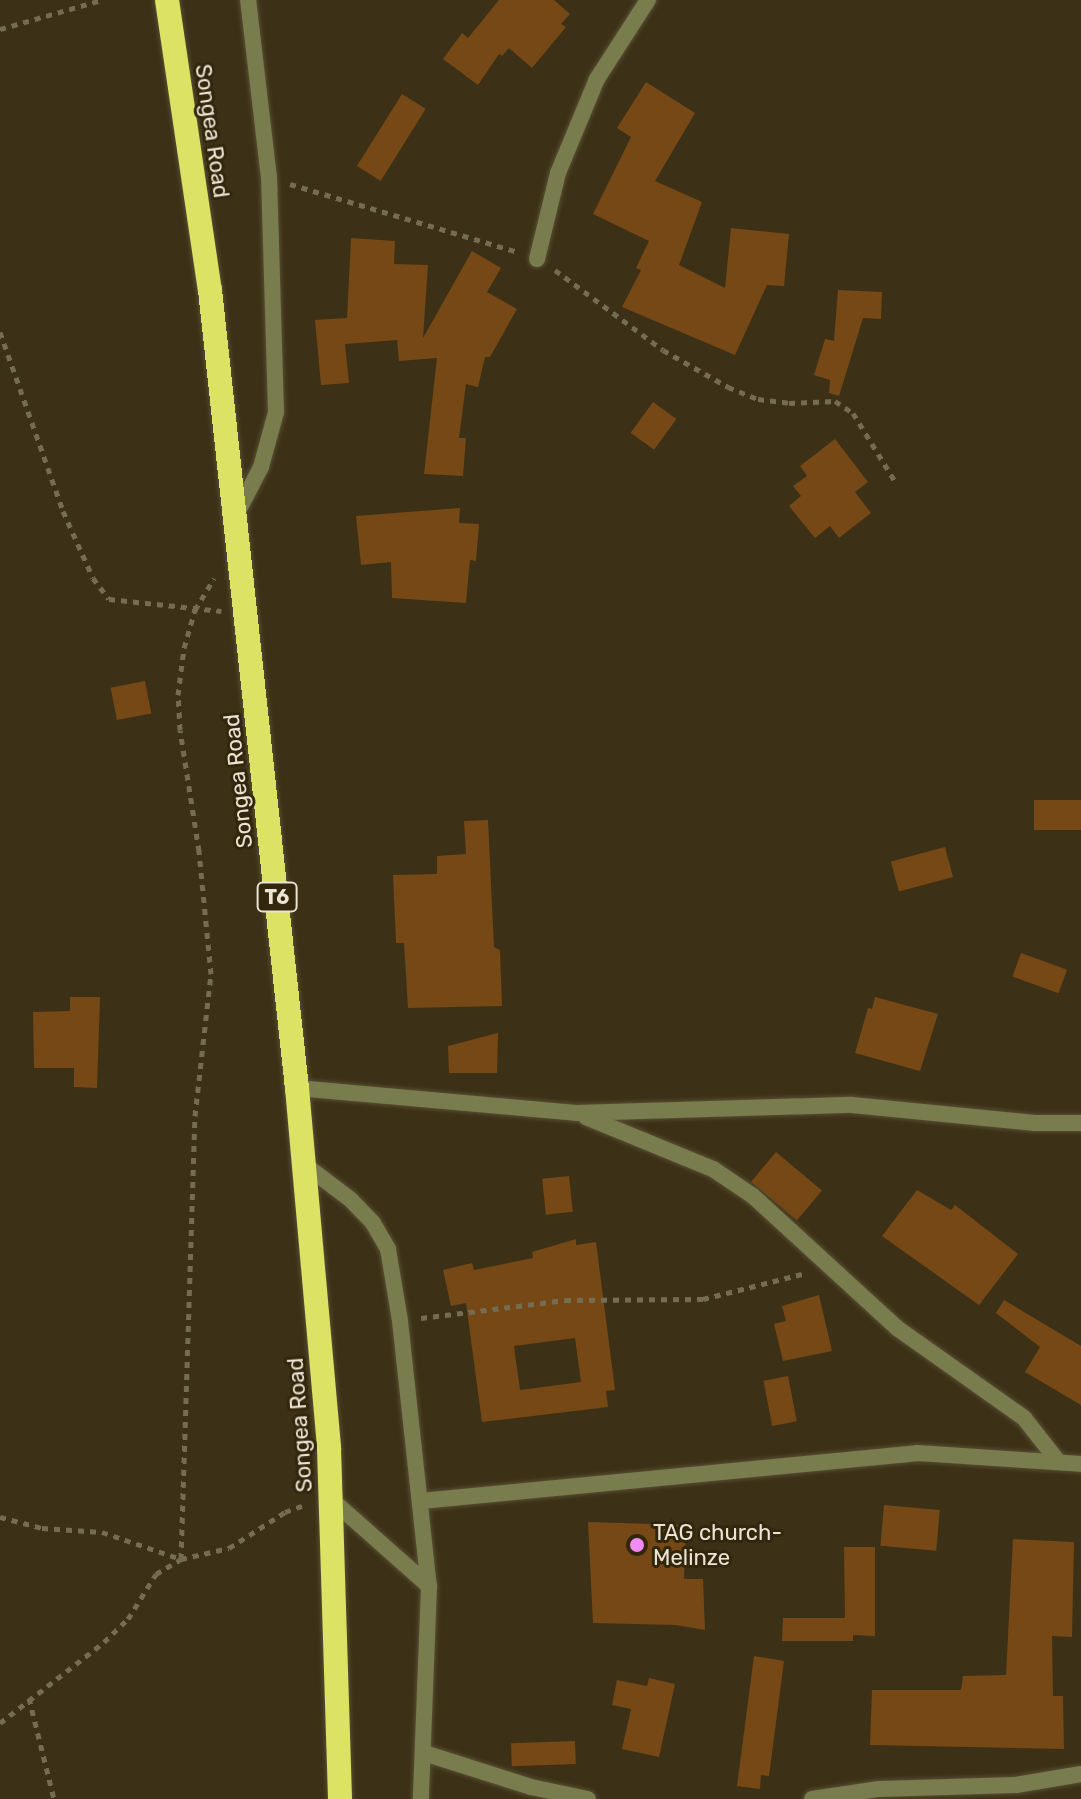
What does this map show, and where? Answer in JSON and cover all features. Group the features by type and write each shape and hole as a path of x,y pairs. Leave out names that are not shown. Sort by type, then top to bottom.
{"highway":[{"name":"Songea Road","path":"167,0 210,290 305,1165 331,1499 340,1799"}],"street":[{"path":"236,515 261,467 276,412 269,178 248,0"},
{"path":"537,259 558,173 597,79 648,0"},
{"path":"297,1088 576,1113 852,1105 1035,1123 1081,1123"},
{"path":"576,1113 713,1169 753,1196 897,1328 1024,1418 1057,1460"},
{"path":"305,1165 350,1199 373,1223 388,1249 400,1321 429,1586 421,1799"},
{"path":"421,1501 648,1482 879,1455 917,1453 1081,1464"},
{"path":"331,1499 429,1586"},
{"path":"424,1753 531,1787 588,1799"},
{"path":"812,1799 879,1789 1016,1785 1081,1774"}],"path":[{"path":"0,29 102,0"},
{"path":"269,178 456,230 537,259 663,350 728,387 758,399 789,403 835,401 853,413 896,483"},
{"path":"0,332 63,511 93,578 109,599 195,610"},
{"path":"181,1559 195,1116 211,974 199,851 180,730 178,695 184,648 195,610 238,542"},
{"path":"400,1321 565,1300 703,1299 803,1273 841,1274"},
{"path":"0,1723 104,1642 128,1619 156,1574 181,1559 229,1548 285,1512 331,1499"},
{"path":"0,1517 42,1528 102,1532 181,1559"},
{"path":"29,1698 54,1799"}],"building":[{"path":"499,0 554,0 570,14 561,24 566,27 532,68 509,48 502,56 499,54 478,85 443,59 462,33 468,38"},
{"path":"646,82 695,113 655,181 702,202 679,265 725,288 731,228 789,234 784,286 767,285 735,355 622,307 641,270 636,268 649,241 593,214 631,137 617,128"},
{"path":"402,94 426,109 381,181 357,166"},
{"path":"351,238 395,241 394,264 428,265 423,338 472,251 501,268 487,292 517,309 490,357 485,357 478,387 466,384 459,438 466,438 463,476 424,474 437,358 399,361 397,340 345,344 349,383 321,385 315,320 347,318"},
{"path":"838,290 882,292 881,319 863,318 839,396 829,393 830,380 814,375 825,339 834,341"},
{"path":"653,402 676,419 654,450 631,433"},
{"path":"835,439 868,482 855,492 871,513 839,538 830,526 815,538 789,506 801,496 793,486 807,476 800,466"},
{"path":"460,508 459,523 479,524 476,561 470,560 466,603 392,598 391,562 361,565 356,516"},
{"path":"145,681 151,713 117,720 111,688"},
{"path":"1034,800 1081,800 1081,830 1034,830"},
{"path":"488,820 494,947 500,950 502,1006 408,1008 404,943 396,943 393,875 437,874 437,856 466,854 464,821"},
{"path":"945,847 953,877 899,891 891,861"},
{"path":"1021,953 1067,970 1058,993 1012,976"},
{"path":"70,997 100,997 97,1088 74,1087 74,1068 34,1068 33,1012 70,1011"},
{"path":"875,997 938,1014 920,1071 855,1053 868,1008 872,1009"},
{"path":"498,1033 497,1073 449,1073 448,1046"},
{"path":"776,1152 822,1191 797,1220 751,1182"},
{"path":"569,1176 573,1212 546,1215 542,1179"},
{"path":"917,1190 951,1210 955,1205 1018,1254 979,1305 882,1236"},
{"path":"576,1239 576,1245 596,1242 615,1390 606,1391 608,1407 482,1422 466,1303 451,1306 443,1270 472,1263 474,1270 533,1258 532,1252","holes":["575,1338 581,1382 520,1390 514,1346"]},
{"path":"819,1295 832,1351 783,1361 774,1324 786,1321 782,1306"},
{"path":"1004,1300 1081,1346 1081,1405 1025,1372 1040,1347 996,1313"},
{"path":"788,1376 797,1421 772,1426 763,1381"},
{"path":"884,1505 940,1510 936,1551 880,1546"},
{"path":"588,1522 686,1525 684,1579 703,1579 705,1630 676,1625 593,1623"},
{"path":"1013,1539 1074,1542 1072,1637 1052,1636 1053,1696 1063,1696 1064,1749 870,1745 872,1690 961,1690 963,1676 1006,1675"},
{"path":"844,1547 875,1547 875,1636 853,1635 853,1641 782,1641 783,1618 845,1618"},
{"path":"754,1656 784,1661 769,1776 761,1775 760,1789 737,1786"},
{"path":"649,1678 675,1684 659,1757 622,1749 631,1709 612,1705 617,1680 647,1686"},
{"path":"575,1741 576,1764 512,1766 511,1743"}],"place":[{"name":"TAG church- Melinze","path":"637,1545"}]}
